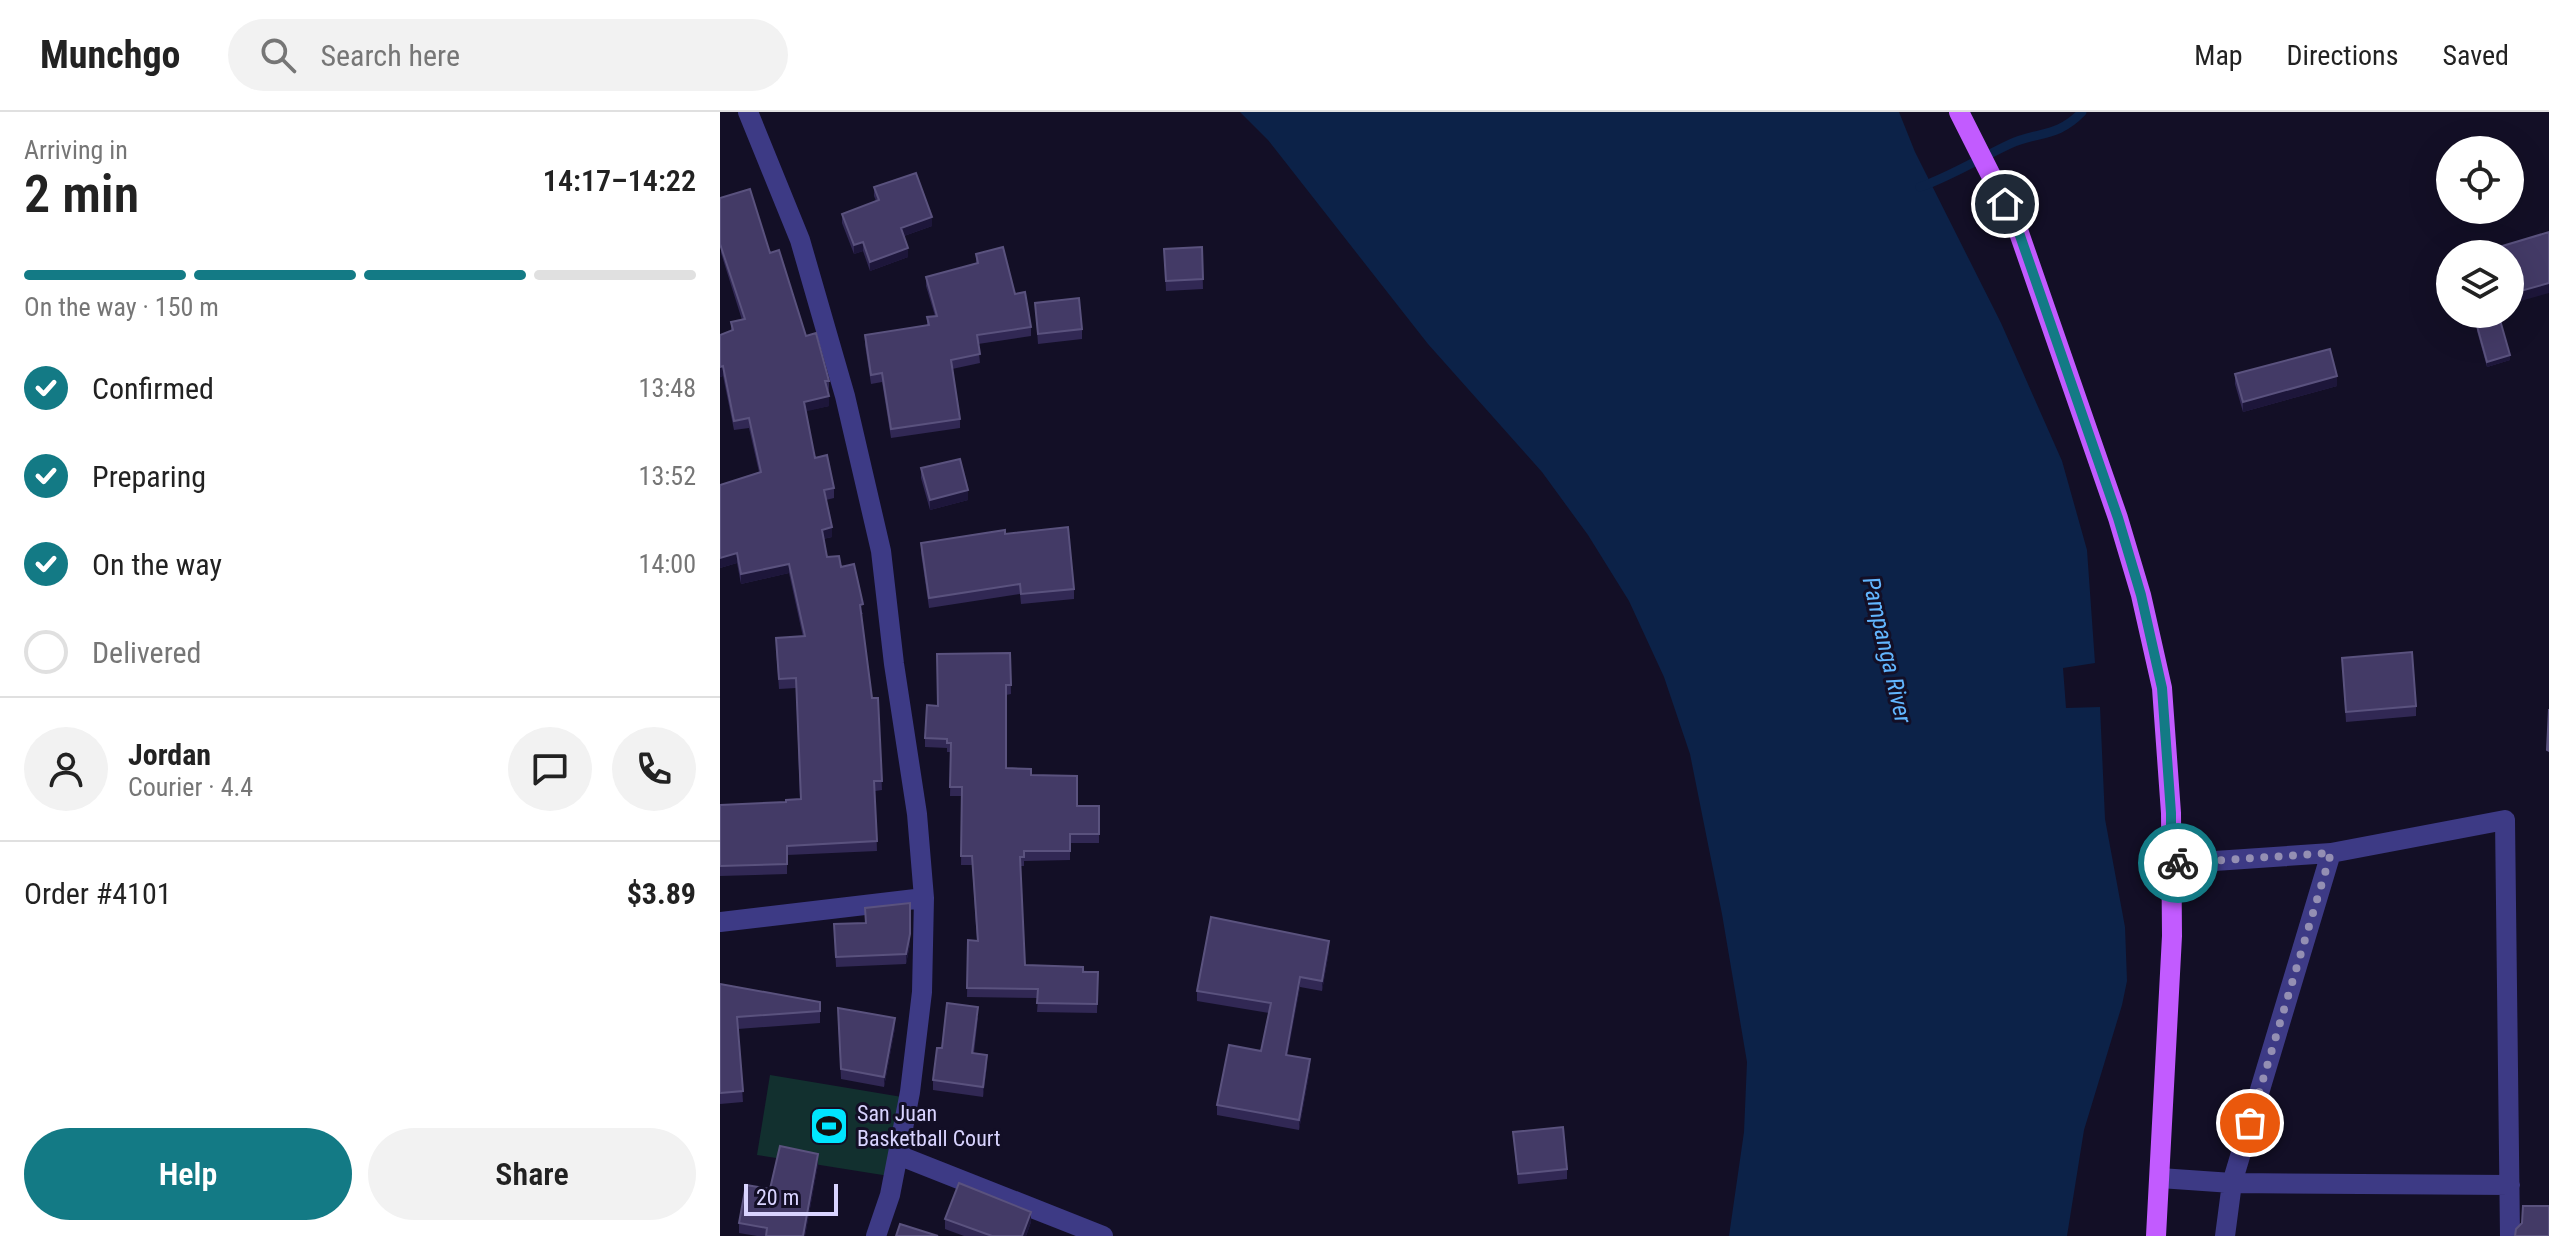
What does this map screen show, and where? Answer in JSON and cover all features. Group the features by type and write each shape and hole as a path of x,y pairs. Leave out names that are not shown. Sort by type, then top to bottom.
{"main road":[{"path":"1959,112 2017,227 2118,518 2141,595 2162,688 2171,813 2172,936 2156,1236"}],"street":[{"path":"748,112 800,240 845,396 881,551 917,814 924,898 922,992 910,1092 890,1195 876,1236"},
{"path":"2171,864 2331,853 2505,820 2510,1236"},
{"path":"2225,1236 2232,1183 2331,853"},
{"path":"720,922 924,898"},
{"path":"898,1155 1103,1236"},
{"path":"2160,1178 2232,1183 2510,1185"}],"green space":[{"name":"San Juan Basketball Court","path":"770,1075 902,1097 889,1176 757,1155"}],"water":[{"name":"Pampanga River","path":"1240,112 1899,112 1915,152 2001,323 2062,461 2087,550 2095,663 2063,668 2066,708 2100,707 2105,819 2125,927 2127,981 2084,1130 2067,1236 1729,1236 1744,1132 1747,1062 1690,754 1664,677 1629,601 1588,535 1542,472 1428,344 1268,140"}],"building":[{"path":"916,173 932,217 901,228 908,248 870,262 863,242 854,245 842,214 879,200 874,187"},
{"path":"750,189 770,253 779,250 806,336 816,333 829,381 825,381 829,396 804,402 815,458 827,455 834,488 824,490 832,527 822,530 827,557 839,556 841,567 854,564 863,604 860,605 872,698 878,698 882,781 874,781 877,841 787,846 787,864 720,866 720,805 801,799 796,678 779,679 776,638 805,636 789,564 741,574 737,553 720,558 720,485 761,472 749,418 734,421 723,366 720,367 720,335 733,330 731,322 745,319 720,244 720,198"},
{"path":"2549,232 2549,283 2524,290 2522,240"},
{"path":"1003,247 1015,294 1025,292 1031,327 977,335 980,354 951,360 960,419 891,429 882,373 871,375 865,335 929,325 927,317 937,316 926,277 978,263 976,254"},
{"path":"1202,247 1203,279 1166,281 1164,249"},
{"path":"1079,298 1082,329 1038,334 1035,303"},
{"path":"2478,328 2502,328 2510,355 2487,362"},
{"path":"2330,349 2337,376 2243,402 2235,374"},
{"path":"960,459 968,490 930,500 921,468"},
{"path":"1068,527 1074,589 1021,594 1020,584 929,598 921,543 1005,530 1005,534"},
{"path":"2412,652 2416,706 2346,712 2342,658"},
{"path":"1010,653 1011,685 1006,685 1006,768 1031,769 1031,775 1077,776 1077,806 1099,806 1099,834 1070,834 1070,851 1024,851 1024,857 1020,857 1025,965 1083,967 1083,972 1098,972 1097,1004 1037,1003 1038,989 967,988 968,940 978,941 972,856 961,856 962,787 950,787 951,743 947,743 947,739 925,738 927,705 938,706 937,654"},
{"path":"2549,709 2549,751 2547,750"},
{"path":"910,903 910,934 906,954 836,957 834,924 866,923 865,908"},
{"path":"1211,917 1329,941 1322,981 1300,977 1286,1055 1310,1059 1299,1120 1217,1105 1229,1045 1261,1051 1271,1003 1197,991"},
{"path":"720,984 820,1002 820,1011 737,1017 743,1091 720,1093"},
{"path":"947,1003 978,1007 972,1053 987,1055 983,1087 933,1080 937,1048 942,1048"},
{"path":"838,1008 895,1018 884,1077 841,1069"},
{"path":"1563,1127 1567,1169 1518,1174 1513,1132"},
{"path":"780,1146 818,1154 803,1236 766,1236 767,1228 739,1223 746,1185 770,1189"},
{"path":"959,1183 1031,1212 1022,1236 992,1236 945,1219"},
{"path":"2523,1206 2549,1206 2549,1236 2515,1236 2516,1229 2522,1223"},
{"path":"900,1224 938,1236 896,1236"}],"waterway":[{"path":"1920,187 2010,144 2056,130 2082,112"}],"way so far":[{"path":"2178,863 2331,853 2250,1123"}],"place":[{"name":"San Juan Basketball Court","path":"829,1126"}],"route":[{"path":"2005,204 2017,227 2118,518 2141,595 2162,688 2171,813 2171,864 2178,863"}]}
